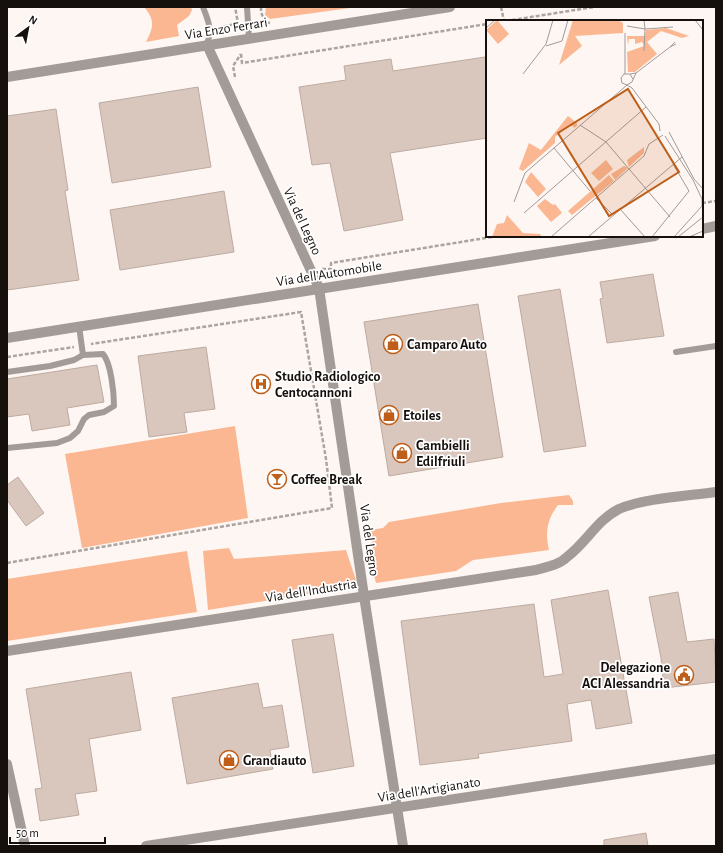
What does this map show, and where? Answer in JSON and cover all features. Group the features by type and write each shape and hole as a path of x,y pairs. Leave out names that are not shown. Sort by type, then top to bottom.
{"street":[{"name":"Via Enzo Ferrari","path":"7,77 418,10 450,7"},
{"name":"Via del Legno","path":"207,45 319,288 364,596 403,846"},
{"path":"703,229 716,226"},
{"name":"Via dell'Automobile","path":"7,338 649,237"},
{"name":"Via dell'Industria","path":"7,652 536,570 553,566 567,558 595,528 619,510 640,503 716,492"},
{"path":"716,759 716,764"},
{"name":"Via dell'Artigianato","path":"146,846 716,759"},
{"path":"7,764 25,846"}],"lane":[{"path":"203,7 209,21 211,34 207,45"},
{"path":"247,7 250,38"},
{"path":"79,326 83,355"},
{"path":"676,352 716,346"},
{"path":"7,372 50,366 74,360 83,355 103,354 108,359 114,397 114,406 104,412 89,415 84,419 78,431 70,438 57,443 7,448"}],"path":[{"path":"213,29 238,23 235,7"},
{"path":"261,7 261,12 265,22 276,22"},
{"path":"501,7 505,20"},
{"path":"511,20 594,7"},
{"path":"237,81 233,66 241,54 242,63 486,24"},
{"path":"703,204 716,201"},
{"path":"319,268 331,268 331,263 492,237"},
{"path":"7,357 301,312 326,459 332,508 7,563"}],"shaded area":[{"path":"144,7 191,7 192,10 189,16 177,25 179,36 146,42 151,32 152,20"},
{"path":"266,7 357,7 270,19 265,15"},
{"path":"235,426 248,518 82,548 65,454"},
{"path":"569,495 573,501 573,505 558,505 549,521 547,538 549,550 473,560 456,571 376,583 369,557 374,555 370,530 383,528 389,522 501,503"},
{"path":"229,548 234,559 346,550 358,586 208,610 203,551"},
{"path":"187,551 197,612 7,641 7,579"}],"building":[{"path":"485,57 486,138 390,153 403,220 344,231 330,163 312,165 299,87 346,80 344,66 391,59 393,71"},
{"path":"198,87 211,167 112,183 99,103"},
{"path":"56,109 68,190 65,191 79,280 7,290 7,116"},
{"path":"224,191 234,252 120,270 110,210"},
{"path":"653,274 664,336 607,343 600,299 603,298 600,282"},
{"path":"560,289 586,446 544,452 518,296"},
{"path":"478,304 503,457 389,476 364,322"},
{"path":"206,347 215,409 184,413 187,432 149,437 138,356"},
{"path":"97,365 104,402 67,408 70,425 32,431 29,414 7,417 7,379"},
{"path":"18,477 44,513 26,526 7,500 7,485"},
{"path":"608,590 632,723 596,729 591,700 567,704 572,741 478,754 479,758 420,765 401,621 534,604 544,677 563,674 551,600"},
{"path":"678,592 687,642 714,639 716,682 664,688 661,658 649,597"},
{"path":"333,634 354,766 313,773 292,640"},
{"path":"131,672 141,730 89,739 97,791 75,794 79,815 40,821 35,789 42,788 26,689"},
{"path":"258,683 263,708 282,705 289,747 270,750 273,769 187,784 172,698"},
{"path":"646,833 648,846 604,846 604,840"}],"place":[{"name":"Camparo Auto","path":"393,344"},
{"name":"Studio Radiologico Centocannoni","path":"261,384"},
{"name":"Etoiles","path":"389,415"},
{"name":"Cambielli Edilfriuli","path":"402,453"},
{"name":"Coffee Break","path":"277,479"},
{"name":"Delegazione ACI Alessandria","path":"684,675"},
{"name":"Grandiauto","path":"229,760"}]}
